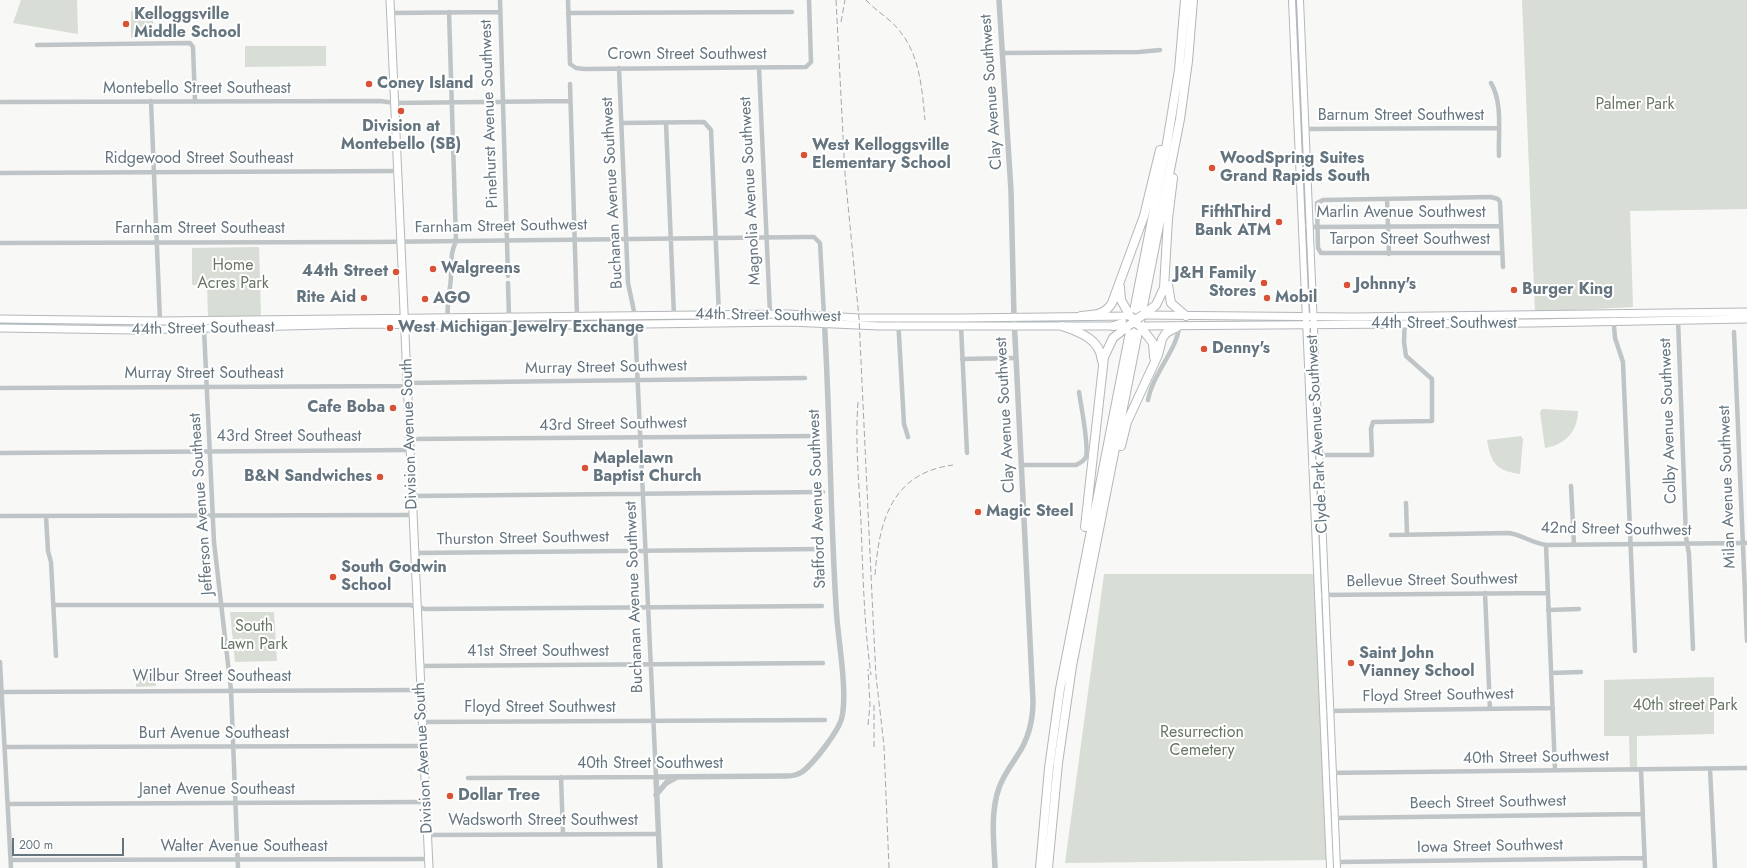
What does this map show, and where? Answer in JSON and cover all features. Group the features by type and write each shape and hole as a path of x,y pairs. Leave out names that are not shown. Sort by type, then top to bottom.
{"highway":[{"path":"1073,615 1175,97 1185,0"},
{"path":"1186,316 1169,301 1167,261 1168,213 1187,72 1193,0"},
{"path":"1048,868 1053,809 1065,707 1187,72"},
{"path":"1081,316 1098,314 1108,308 1124,271 1147,206 1175,97"},
{"path":"1040,868 1054,732 1088,513 1102,371 1108,346 1112,338 1156,305 1163,294 1167,261"},
{"path":"1124,271 1120,300 1134,321 1153,343 1155,360"},
{"path":"1113,326 1134,321"},
{"path":"1062,326 1083,334 1094,343 1101,355 1102,371"},
{"path":"1087,587 1100,544 1125,427 1165,335 1178,327"}],"main road":[{"name":"Division Avenue South","path":"390,0 429,868"},
{"name":"Clyde Park Avenue Southwest","path":"1292,0 1302,225 1309,317"},
{"name":"Clyde Park Avenue Southwest","path":"1300,0 1309,227 1311,455 1331,711 1337,865"},
{"path":"1295,62 1298,77 1303,78"},
{"name":"44th Street Southwest","path":"1134,321 1186,316 1254,316 1533,323 1747,312"},
{"name":"44th Street Southwest","path":"405,321 448,318 770,314 898,318 1081,316 1178,327 1309,325 1405,320"},
{"path":"681,324 698,320 700,315"},
{"path":"544,326 547,320 554,316"},
{"path":"1232,326 1236,322 1254,316"},
{"name":"44th Street Southwest","path":"1678,316 1747,319"},
{"path":"499,326 502,321 509,317"},
{"path":"526,326 532,317"},
{"path":"1199,326 1232,317"},
{"name":"44th Street Southeast","path":"0,319 160,321 405,321"},
{"path":"151,330 156,327 160,321"},
{"path":"169,330 171,325 177,321"},
{"name":"44th Street Southwest","path":"405,321 499,326 790,322 898,327 1113,326"},
{"name":"44th Street Southeast","path":"0,328 169,330 363,324 405,321"},
{"name":"Clyde Park Avenue Southwest","path":"1309,325 1319,455 1324,711 1330,868"}],"street":[{"name":"Pinehurst Avenue Southwest","path":"500,0 508,276"},
{"path":"568,0 568,13 792,12"},
{"name":"Crown Street Southwest","path":"568,13 570,64 573,68 806,68 811,62 808,0"},
{"name":"Clay Avenue Southwest","path":"995,868 993,818 996,798 1005,774 1024,744 1030,726 1033,708 1023,465 1014,326 1011,191 1004,53 999,0"},
{"path":"448,12 456,241 451,252 448,318"},
{"path":"390,13 500,12"},
{"path":"37,45 191,44 195,102"},
{"path":"1004,53 1138,52 1160,50"},
{"name":"Buchanan Avenue Southwest","path":"619,68 628,283 635,316"},
{"name":"Magnolia Avenue Southwest","path":"759,68 770,314"},
{"path":"1491,83 1496,96 1499,156"},
{"path":"570,84 577,316"},
{"path":"151,101 160,321"},
{"name":"Montebello Street Southeast","path":"0,102 380,101 395,103 503,103 570,101"},
{"path":"666,122 672,238 674,316"},
{"path":"622,123 704,122 708,125 711,135 719,315"},
{"name":"Barnum Street Southwest","path":"1305,129 1498,128"},
{"name":"Ridgewood Street Southeast","path":"0,173 397,171"},
{"path":"1317,227 1317,203 1319,200 1491,197 1498,199 1500,202 1503,267"},
{"path":"1387,199 1389,254"},
{"name":"Marlin Avenue Southwest","path":"1302,225 1309,227 1501,226"},
{"name":"Tarpon Street Southwest","path":"1317,227 1320,253 1502,253"},
{"name":"Farnham Street Southwest","path":"401,241 767,237 806,237 818,240"},
{"name":"Stafford Avenue Southwest","path":"818,240 820,243 824,316 835,599 843,707 838,728 821,750"},
{"name":"Farnham Street Southeast","path":"0,243 401,241"},
{"path":"508,283 509,317"},
{"name":"Colby Avenue Southwest","path":"1678,316 1687,544 1693,649"},
{"path":"898,318 904,424 908,437"},
{"path":"1613,318 1615,338 1623,362 1635,651"},
{"path":"1311,455 1372,455 1371,429 1374,422 1432,421 1433,383 1429,375 1406,356 1404,342 1405,320"},
{"name":"Buchanan Avenue Southwest","path":"635,324 660,868"},
{"path":"961,326 966,453"},
{"path":"1148,400 1155,377 1178,337 1178,327"},
{"name":"Jefferson Avenue Southeast","path":"204,329 214,542 231,690 238,868"},
{"name":"Milan Avenue Southwest","path":"1734,332 1745,543 1747,641"},
{"path":"962,359 1016,358"},
{"name":"Murray Street Southwest","path":"407,384 805,378"},
{"name":"Murray Street Southeast","path":"0,388 407,384"},
{"path":"1023,465 1076,465 1081,463 1086,456 1084,424 1079,392"},
{"name":"43rd Street Southwest","path":"410,439 817,436"},
{"name":"43rd Street Southeast","path":"0,453 210,450 410,450"},
{"path":"1571,486 1574,544"},
{"path":"412,496 823,492"},
{"path":"1406,503 1407,534"},
{"path":"0,516 413,515"},
{"path":"46,516 54,605 56,656"},
{"name":"42nd Street Southwest","path":"1391,534 1509,533 1518,534 1529,541 1546,545 1745,543"},
{"path":"1546,545 1555,770"},
{"name":"Thurston Street Southwest","path":"415,553 823,549"},
{"path":"1485,593 1490,709"},
{"name":"Bellevue Street Southwest","path":"1321,595 1547,593"},
{"path":"54,605 401,604 425,609 822,606"},
{"path":"1548,610 1579,609"},
{"path":"0,662 3,692 11,868"},
{"name":"41st Street Southwest","path":"420,666 823,663"},
{"path":"1550,673 1581,672"},
{"name":"Wilbur Street Southeast","path":"3,692 421,690"},
{"name":"Floyd Street Southwest","path":"1324,711 1552,708"},
{"name":"Floyd Street Southwest","path":"422,722 825,720"},
{"name":"Burt Avenue Southeast","path":"5,747 423,746"},
{"name":"40th Street Southwest","path":"468,778 792,776 805,769 821,750"},
{"name":"40th Street Southwest","path":"1326,773 1747,768"},
{"path":"1710,769 1715,868"},
{"path":"1641,770 1645,868"},
{"path":"656,795 666,783 678,776"},
{"path":"561,777 563,834"},
{"name":"Janet Avenue Southeast","path":"8,804 426,802"},
{"name":"Beech Street Southwest","path":"1335,818 1642,814"},
{"name":"Wadsworth Street Southwest","path":"428,834 659,834"},
{"name":"Iowa Street Southwest","path":"1337,865 1644,858"},
{"name":"Walter Avenue Southeast","path":"11,860 428,859"}],"green space":[{"path":"21,0 77,0 78,34 13,23"},
{"name":"Palmer Park","path":"1522,0 1747,0 1747,209 1630,211 1633,307 1535,312"},
{"path":"131,11 153,11 153,36 131,38"},
{"path":"245,46 326,46 326,66 245,67"},
{"name":"Home Acres Park","path":"259,247 261,317 208,318 207,285 192,285 192,248"},
{"path":"1542,409 1578,411 1576,425 1569,436 1559,444 1545,448 1540,412"},
{"path":"1521,436 1523,439 1520,474 1500,468 1490,455 1487,440"},
{"name":"Resurrection Cemetery","path":"1104,574 1315,574 1327,860 1065,863"},
{"name":"South Lawn Park","path":"230,612 274,612 277,661 235,662"},
{"path":"136,669 155,669 156,686 136,687"},
{"name":"40th street Park","path":"1714,677 1714,734 1637,736 1637,769 1630,770 1629,736 1604,736 1604,680"}],"railway":[{"path":"836,0 845,174 859,318 876,676 884,746 889,868"},
{"path":"841,22 845,0"},
{"path":"866,0 898,29 911,49 919,72 925,120"},
{"path":"858,402 857,447 863,580 871,675"},
{"path":"875,575 880,537 885,519 892,503 902,489 915,478 932,470 953,465"},
{"path":"868,669 870,705 868,725"},
{"path":"874,705 874,747"}],"place":[{"name":"Kelloggsville Middle School","path":"126,24"},
{"name":"Coney Island","path":"369,84"},
{"name":"Division at Montebello (SB)","path":"401,111"},
{"name":"West Kelloggsville Elementary School","path":"804,155"},
{"name":"WoodSpring Suites Grand Rapids South","path":"1212,168"},
{"name":"FifthThird Bank ATM","path":"1279,222"},
{"name":"Walgreens","path":"433,269"},
{"name":"44th Street","path":"396,272"},
{"name":"J&H Family Stores","path":"1264,283"},
{"name":"Johnny's","path":"1347,285"},
{"name":"Burger King","path":"1514,290"},
{"name":"Rite Aid","path":"364,298"},
{"name":"Mobil","path":"1267,298"},
{"name":"AGO","path":"425,299"},
{"name":"West Michigan Jewelry Exchange","path":"390,328"},
{"name":"Denny's","path":"1204,349"},
{"name":"Cafe Boba","path":"393,408"},
{"name":"Maplelawn Baptist Church","path":"585,468"},
{"name":"B&N Sandwiches","path":"380,477"},
{"name":"Magic Steel","path":"978,512"},
{"name":"South Godwin School","path":"333,577"},
{"name":"Saint John Vianney School","path":"1351,663"},
{"name":"Dollar Tree","path":"450,796"}]}
